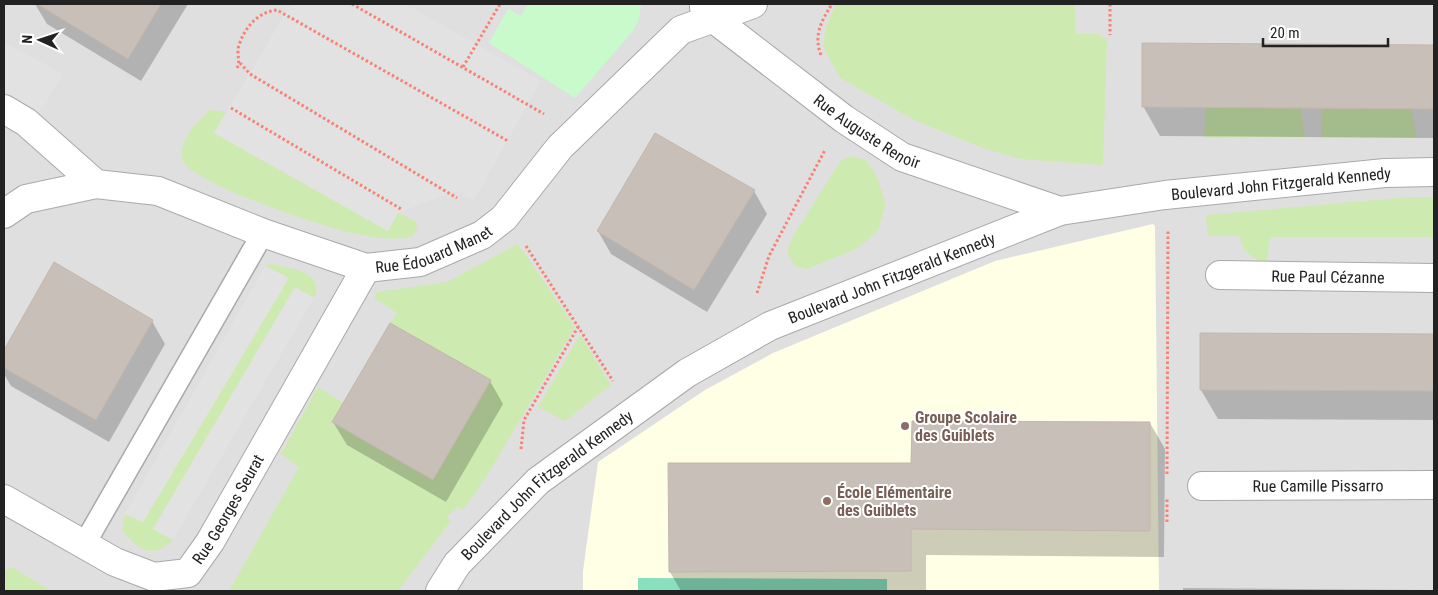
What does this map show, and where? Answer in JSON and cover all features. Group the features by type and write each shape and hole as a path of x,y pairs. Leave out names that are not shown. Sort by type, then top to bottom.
{"street":[{"name":"Rue Édouard Manet","path":"4,214 26,199 96,184 158,191 264,233 366,268 420,262 482,235 504,218 560,147 681,30 707,11 753,4"},
{"name":"Rue Auguste Renoir","path":"707,11 844,119 902,157 1060,211"},
{"path":"4,109 26,122 96,184"},
{"name":"Boulevard John Fitzgerald Kennedy","path":"440,591 457,564 538,481 687,372 770,326 1060,211 1175,194 1385,173 1434,172"},
{"name":"Rue Georges Seurat","path":"4,499 85,543 115,562 154,577 188,573 210,542 366,268"},
{"name":"Rue Paul Cézanne","path":"1220,276 1434,278"},
{"name":"Rue Camille Pissarro","path":"1202,486 1434,486"}],"lane":[{"path":"85,543 264,233"}],"path":[{"path":"352,4 549,117"},
{"path":"463,67 500,4"},
{"path":"824,61 818,46 820,24 832,4"},
{"path":"1110,4 1110,35"},
{"path":"237,68 240,64 239,46 255,18 268,11 277,10 508,141"},
{"path":"240,64 250,74 457,198"},
{"path":"230,108 401,209"},
{"path":"756,296 769,256 828,146"},
{"path":"1167,482 1168,227"},
{"path":"524,242 614,382"},
{"path":"520,459 524,420 578,328"},
{"path":"1167,492 1167,522"}],"shaded area":[{"path":"4,4 1434,4 1434,591 4,591"},
{"path":"291,4 405,4 541,81 474,200 454,191 398,213 388,231 214,133"},
{"path":"4,42 63,74 44,107 4,128"},
{"name":"Groupe Scolaire des Guiblets","path":"1153,224 1155,226 1159,591 583,591 583,571 598,462 705,390 773,353 995,261"},
{"path":"265,266 289,278 143,522 125,514"},
{"path":"295,287 314,298 173,540 153,529"}],"green space":[{"path":"528,4 641,4 639,20 632,32 575,98 489,43 508,9 521,16"},
{"path":"836,4 1075,4 1075,34 1099,34 1107,41 1103,165 1020,159 980,147 914,120 840,78 823,46 826,26"},
{"path":"1206,107 1301,108 1305,137 1204,138"},
{"path":"1322,108 1411,108 1417,138 1321,138"},
{"path":"210,110 226,112 214,133 388,231 398,213 416,221 417,229 413,236 392,239 342,231 292,215 234,193 192,170 183,161 182,154 185,140 194,126"},
{"path":"851,156 866,160 877,177 886,204 878,231 858,248 807,269 795,266 787,252 792,238 838,165 842,160"},
{"path":"1410,197 1434,197 1434,237 1270,237 1266,267 1244,250 1239,236 1208,236 1206,215"},
{"path":"518,244 575,327 485,479 463,510 458,507 446,517 451,521 398,591 229,591 299,467 281,454 318,387 343,403 332,422 433,480 490,380 390,323 397,313 374,298 377,292 447,282"},
{"path":"272,264 297,270 311,277 315,282 316,289 314,298 295,288 153,529 173,540 158,550 145,550 133,543 122,530 125,514 143,522 288,278 265,266"},
{"path":"580,335 611,385 565,421 538,407"},
{"path":"12,567 51,591 4,591 4,572"},
{"path":"638,578 887,579 887,591 638,591"}],"building":[{"path":"37,4 161,4 128,59"},
{"path":"1142,43 1434,45 1434,109 1142,107"},
{"path":"655,133 755,190 694,290 597,231"},
{"path":"54,262 153,320 96,420 4,368 4,350"},
{"path":"390,323 491,380 433,480 332,422"},
{"path":"1200,333 1434,334 1434,391 1200,390"},
{"path":"912,421 1150,422 1150,531 911,529 911,571 669,572 668,463 911,463"}],"place":[{"name":"Groupe Scolaire des Guiblets","path":"905,426"},
{"name":"École Elémentaire des Guiblets","path":"827,501"}]}
